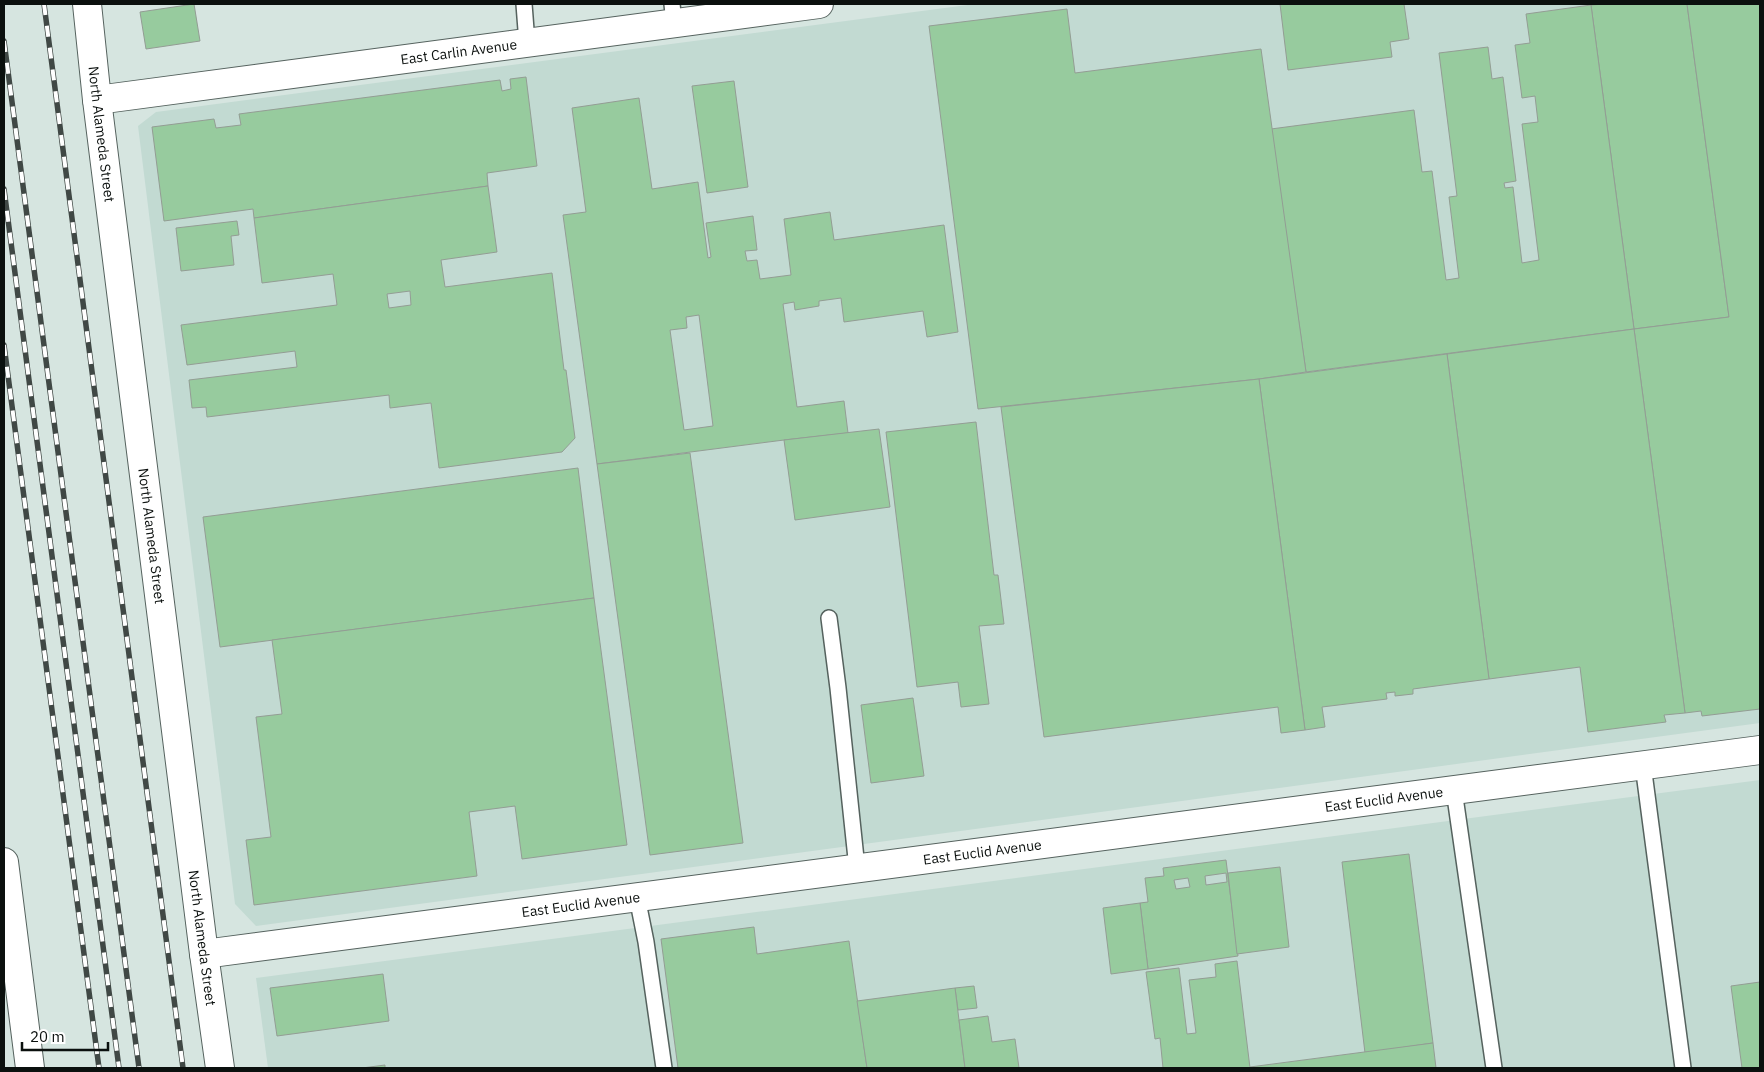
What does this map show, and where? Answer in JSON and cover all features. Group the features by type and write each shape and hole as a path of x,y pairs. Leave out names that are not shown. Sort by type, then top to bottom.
{"street":[{"name":"North Alameda Street","path":"87,4 97,100 204,954 220,1068"},
{"name":"East Carlin Avenue","path":"97,100 527,43 673,13 819,4"},
{"name":"East Euclid Avenue","path":"204,954 1760,750"},
{"path":"4,862 11,969 30,1068"}],"lane":[{"path":"524,4 527,43"},
{"path":"829,618 840,698 857,868"},
{"path":"1643,765 1683,1068"},
{"path":"1454,790 1494,1068"},
{"path":"637,897 646,942 664,1068"}],"shaded area":[{"path":"975,4 1760,4 1760,723 256,926 235,904 138,126 156,112"},
{"path":"1760,780 1760,1068 268,1068 256,978"}],"building":[{"path":"194,4 200,41 146,49 140,12"},
{"path":"1280,4 1404,4 1409,39 1390,42 1392,57 1288,70"},
{"path":"1687,4 1729,317 1634,329 1591,5"},
{"path":"1687,4 1760,4 1760,709 1702,716 1701,711 1685,713 1634,329 1729,317"},
{"path":"1591,5 1634,329 1306,372 1271,129 1414,110 1422,172 1432,171 1446,280 1459,278 1449,197 1457,196 1439,53 1488,47 1492,79 1503,77 1516,181 1504,183 1505,188 1513,187 1522,263 1539,260 1522,124 1538,122 1535,96 1522,98 1515,45 1530,43 1526,14"},
{"path":"1067,9 1075,73 1261,49 1306,372 1259,379 978,409 929,26"},
{"path":"526,77 537,166 487,173 488,186 254,218 253,209 164,221 152,127 214,119 216,128 241,125 239,114 500,80 502,91 511,89 510,79"},
{"path":"734,81 748,187 707,193 692,86"},
{"path":"639,98 652,189 698,182 708,258 711,257 706,223 753,216 757,250 745,251 747,261 757,260 760,279 791,275 784,219 830,212 834,240 944,225 958,332 927,337 923,311 844,322 841,298 819,301 819,306 795,310 794,302 783,304 797,407 844,401 848,433 597,464 563,215 586,212 572,108","holes":["699,315 713,426 684,430 670,330 687,328 686,317"]},
{"path":"488,186 497,252 441,260 445,287 552,273 564,370 566,370 575,438 562,452 439,468 431,403 390,408 389,395 207,417 206,407 192,408 189,380 297,367 295,351 187,365 181,325 337,305 333,274 262,283 254,218","holes":["410,291 411,305 389,308 387,294"]},
{"path":"237,221 239,235 231,236 234,265 181,271 176,228"},
{"path":"1634,329 1685,713 1664,715 1666,722 1588,732 1580,667 1489,679 1447,354"},
{"path":"1447,354 1489,679 1413,689 1413,694 1395,696 1395,692 1386,693 1387,699 1322,707 1325,727 1305,730 1259,379"},
{"path":"1259,379 1305,730 1281,733 1278,707 1044,737 1001,407"},
{"path":"976,422 994,575 998,575 1004,624 979,626 989,704 961,707 958,682 917,687 886,432"},
{"path":"879,429 890,507 795,520 784,440"},
{"path":"690,453 743,843 650,855 597,464"},
{"path":"578,468 594,598 220,647 203,517"},
{"path":"594,598 627,845 522,859 515,806 469,812 477,876 254,905 246,840 271,837 256,717 282,714 272,640"},
{"path":"913,698 924,776 871,783 861,705"},
{"path":"1409,854 1433,1043 1365,1053 1342,862"},
{"path":"1226,860 1238,956 1148,969 1140,903 1148,902 1145,878 1164,876 1163,868","holes":["1226,873 1227,882 1206,885 1205,876","1188,878 1190,887 1176,889 1174,880"]},
{"path":"1280,867 1289,947 1237,954 1228,873"},
{"path":"1140,903 1148,969 1111,974 1103,908"},
{"path":"754,927 757,954 849,941 867,1068 678,1068 661,939"},
{"path":"1237,961 1250,1068 1163,1068 1160,1038 1155,1039 1146,972 1179,968 1187,1034 1196,1033 1189,980 1216,977 1215,964"},
{"path":"383,974 389,1021 277,1036 270,988"},
{"path":"1760,982 1760,1068 1742,1068 1731,986"},
{"path":"974,986 977,1008 958,1010 955,988"},
{"path":"955,988 965,1068 867,1068 857,1001"},
{"path":"988,1016 992,1042 1015,1039 1019,1068 965,1068 959,1020"},
{"path":"1433,1043 1436,1068 1250,1068 1250,1067"},
{"path":"385,1065 385,1068 362,1068"}],"railway":[{"path":"44,4 183,1068"},
{"path":"4,41 139,1068"},
{"path":"4,189 119,1068"},
{"path":"4,345 99,1068"}]}
